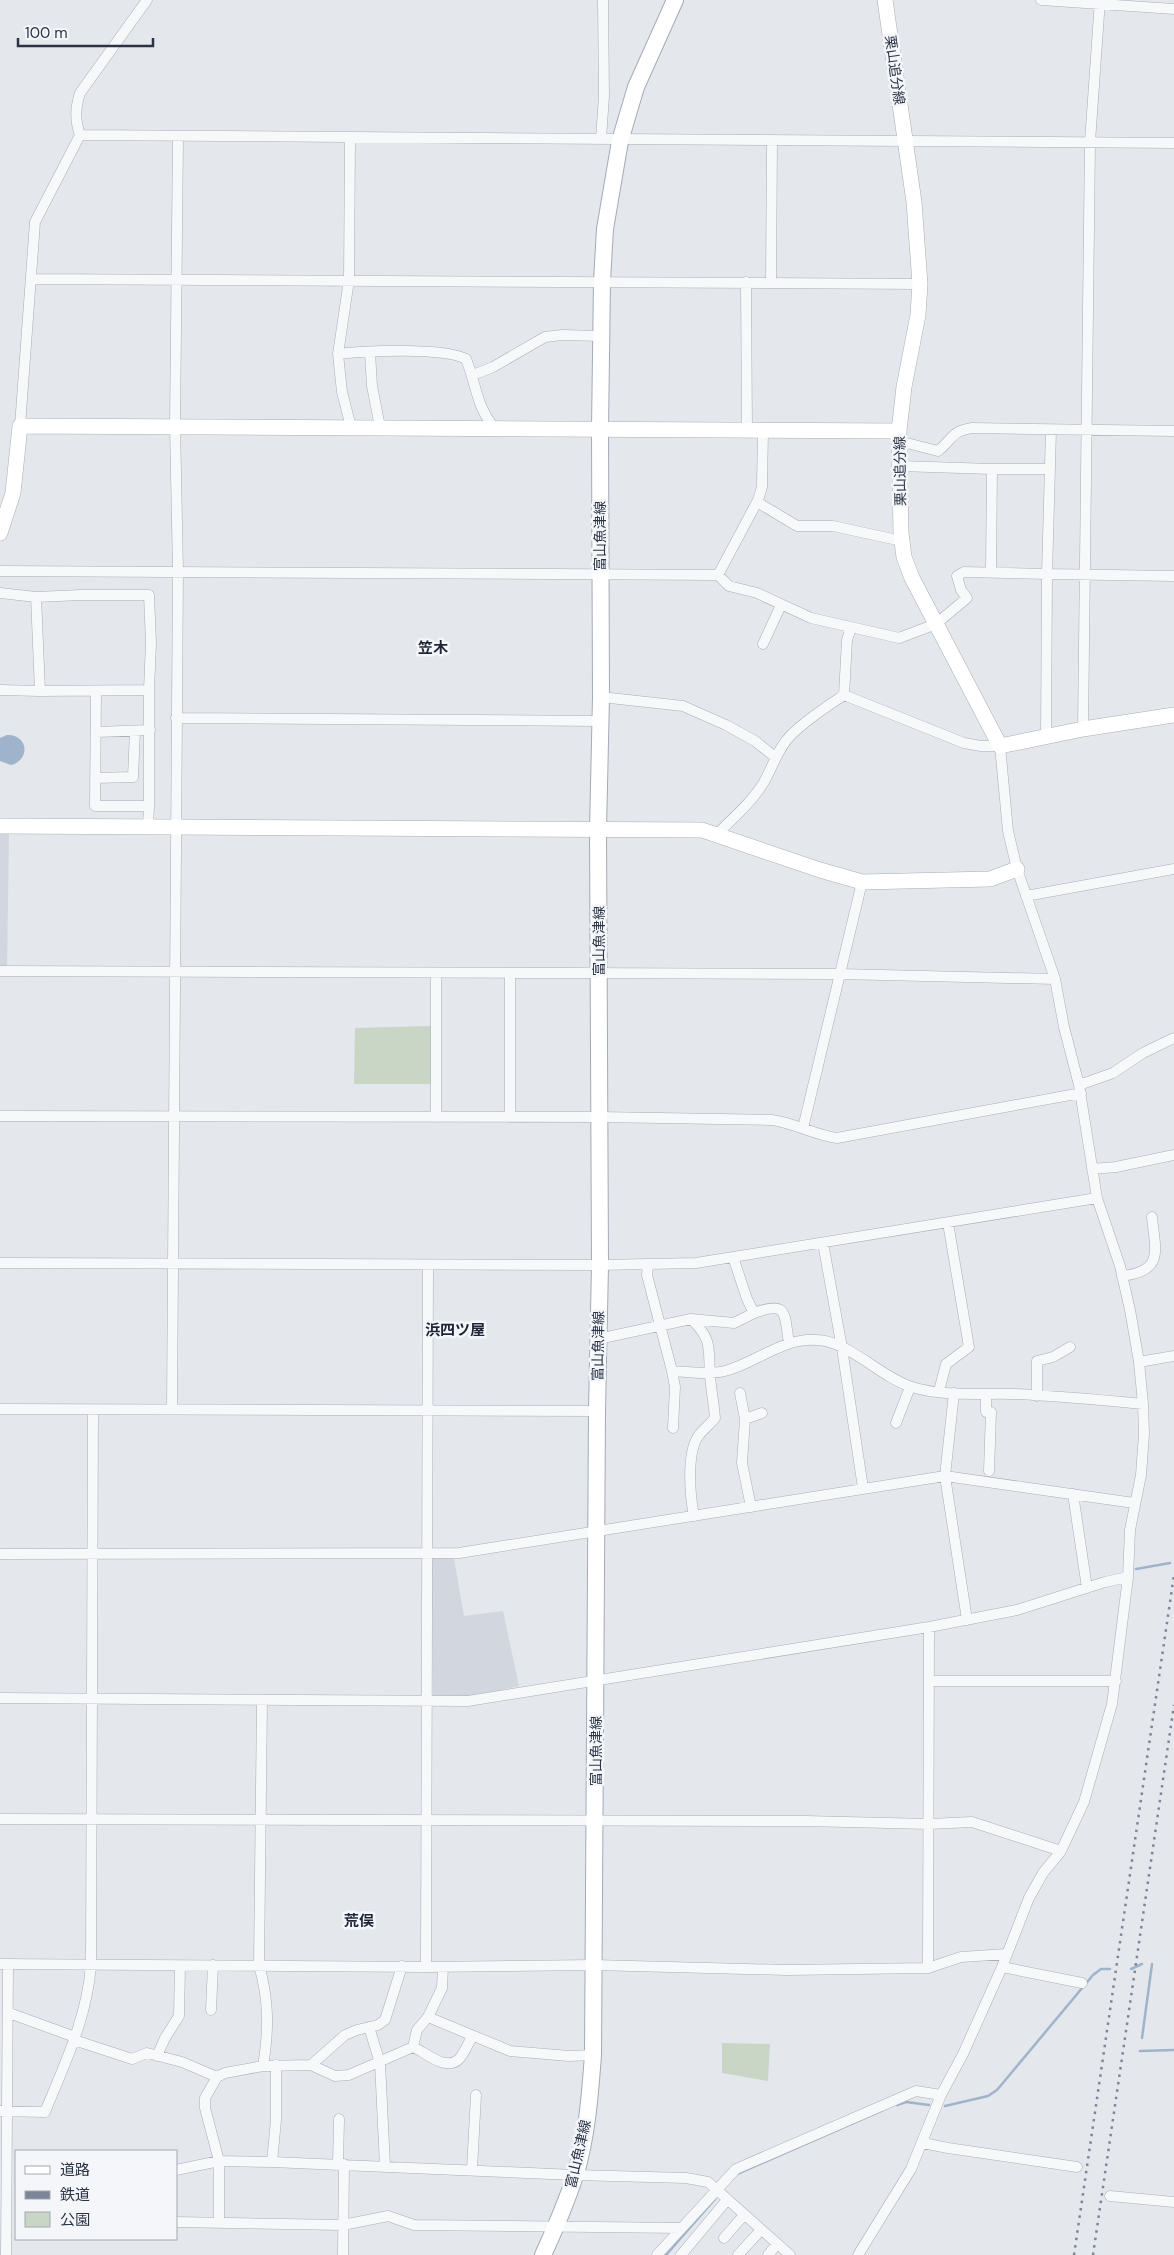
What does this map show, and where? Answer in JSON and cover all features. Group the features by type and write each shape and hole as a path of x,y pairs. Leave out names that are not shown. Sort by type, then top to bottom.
{"main road":[{"name":"富山魚津線","path":"544,2255 557,2226 575,2175 585,2125 594,2055 595,1680 598,1532 597,1411 600,1266 598,830 601,698 600,429 602,282 605,230 620,141 636,87 675,0"}],"street":[{"path":"0,533 13,493 36,222 80,135 76,122 75,107 80,93 147,0"},
{"path":"601,140 604,96 603,0"},
{"name":"栗山追分線","path":"885,0 914,202 920,284 918,315 904,387 899,436 902,541 912,578 1000,746"},
{"path":"1041,0 1174,8"},
{"path":"1083,729 1090,142 1099,2"},
{"path":"80,135 620,141 1174,143"},
{"path":"172,1408 174,972 177,828 178,571 175,425 178,137"},
{"path":"350,138 349,280 338,354 342,392 351,427"},
{"path":"771,283 772,141"},
{"path":"31,279 920,284"},
{"path":"746,282 747,431"},
{"path":"472,375 493,367 545,337 562,335 601,336"},
{"path":"338,354 370,352 456,354 466,359 472,375 475,394 485,416 494,428"},
{"path":"370,352 372,386 380,427"},
{"path":"20,426 175,425 763,431 899,436 938,451 944,447 952,435 962,429 1174,432"},
{"path":"1046,736 1047,574 1051,430"},
{"path":"718,575 757,502 762,487 763,431"},
{"path":"899,466 1050,469"},
{"path":"991,571 992,469"},
{"path":"757,502 802,528 833,526 902,541"},
{"path":"0,571 718,575 729,586 757,593 811,618 899,638 936,624 967,598 961,590 957,576 964,572 991,571 1174,576"},
{"path":"0,593 36,598 81,594 149,595 151,643 149,690 150,806 148,827"},
{"path":"36,598 40,691"},
{"path":"764,644 781,605"},
{"path":"844,695 847,640 851,628"},
{"path":"0,690 149,690"},
{"path":"96,691 94,806 150,806"},
{"path":"844,695 964,743 981,746 1000,746 1083,729 1174,715"},
{"path":"717,834 745,806 764,782 775,757 790,736 817,713 844,695"},
{"path":"601,698 682,706 726,725 755,742 775,757"},
{"path":"176,718 600,721"},
{"path":"96,732 150,730"},
{"path":"133,777 135,731"},
{"path":"858,2255 911,2169 941,2095 963,2054 1002,1967 1029,1898 1043,1873 1061,1851 1084,1802 1112,1704 1128,1577 1130,1530 1141,1475 1144,1434 1139,1362 1122,1276 1097,1198 1080,1089 1064,1027 1055,979 1017,869 1008,831 1000,746"},
{"path":"95,778 150,777"},
{"path":"0,826 702,830 820,870 862,882 990,879 1017,869"},
{"path":"1026,896 1174,869"},
{"path":"803,1128 862,882"},
{"path":"0,971 840,974 1055,979"},
{"path":"436,974 436,1117"},
{"path":"510,974 510,1117"},
{"path":"0,1116 510,1117 772,1120 788,1122 819,1135 837,1138 1080,1089 1113,1073 1143,1053 1174,1038"},
{"path":"1092,1169 1116,1168 1174,1155"},
{"path":"0,1263 600,1266 696,1263 1097,1198"},
{"path":"1122,1276 1138,1274 1152,1264 1156,1255 1152,1217"},
{"path":"939,1391 946,1364 969,1348 948,1223"},
{"path":"823,1243 842,1348 863,1488"},
{"path":"733,1257 747,1299 754,1313"},
{"path":"426,1967 429,1554 428,1265"},
{"path":"648,1265 647,1275 676,1387 673,1428"},
{"path":"598,1339 691,1319 734,1323 769,1307 779,1308 783,1312 789,1343"},
{"path":"691,1319 703,1331 710,1351 710,1374 715,1418 698,1436 690,1465 689,1492 694,1516"},
{"path":"672,1372 710,1374 738,1366 789,1343 818,1340 842,1348 890,1378 910,1387 954,1393 1037,1396 1143,1404"},
{"path":"1037,1396 1037,1361 1053,1357 1070,1347"},
{"path":"1139,1362 1174,1356"},
{"path":"896,1423 910,1387"},
{"path":"740,1393 745,1419 742,1463 751,1506"},
{"path":"954,1393 945,1476 967,1620"},
{"path":"986,1394 986,1412 991,1412 989,1471"},
{"path":"0,1409 93,1410 172,1408 597,1411"},
{"path":"4,2111 45,2112 75,2038 86,2004 91,1965 93,1410"},
{"path":"745,1419 762,1413"},
{"path":"0,1554 458,1553 945,1476 1134,1503"},
{"path":"1073,1494 1087,1588"},
{"path":"0,1698 468,1701 967,1620 1017,1610 1128,1577"},
{"path":"928,1968 929,1627"},
{"path":"929,1681 1116,1681"},
{"path":"262,1700 259,1965 265,1985 269,2032 263,2066"},
{"path":"0,1819 805,1821 929,1824 972,1822 1061,1851"},
{"path":"6,2255 5,2222 7,2206 4,2111 8,2013 4,1964 426,1967 594,1965 787,1970 928,1968 961,1957 1007,1954"},
{"path":"211,2010 213,1965"},
{"path":"157,2056 179,2016 180,1966"},
{"path":"311,2065 345,2035 378,2025 385,2020 402,1966"},
{"path":"413,2047 417,2030 428,2017 442,1988 443,1967"},
{"path":"1002,1967 1082,1983"},
{"path":"8,2013 132,2060 147,2053 182,2062 217,2077"},
{"path":"428,2017 510,2051 569,2056 594,2055"},
{"path":"369,2027 380,2063 385,2166"},
{"path":"219,2222 219,2161 205,2108 205,2098 217,2077 225,2073 276,2065 311,2065 335,2076 349,2075 413,2047 425,2052 440,2063 451,2063 458,2060 473,2036"},
{"path":"272,2162 276,2120 276,2065"},
{"path":"657,2255 716,2188 736,2169 902,2096 916,2091 941,2095"},
{"path":"472,2169 476,2095"},
{"path":"339,2119 343,2255"},
{"path":"923,2143 1077,2166"},
{"path":"178,2170 219,2161 686,2178 708,2182 790,2255"},
{"path":"1110,2196 1174,2202"},
{"path":"681,2255 727,2200"},
{"path":"724,2238 744,2215"},
{"path":"178,2222 343,2224 388,2216 414,2225 681,2228"},
{"path":"5,2222 15,2222"},
{"path":"738,2255 761,2230"},
{"path":"768,2255 777,2244"}],"shaded area":[{"path":"0,834 9,834 7,967 0,967"},
{"path":"432,1557 454,1559 464,1616 503,1611 519,1686 467,1697 433,1696"}],"green space":[{"path":"431,1026 432,1084 354,1084 355,1028"},
{"path":"722,2043 770,2044 768,2081 722,2073"}],"water":[{"path":"7,735 19,739 23,743 24,748 22,758 11,765 0,761 0,738"}],"waterway":[{"path":"1136,1569 1170,1563"},
{"path":"1131,1969 1142,1964"},
{"path":"1142,2038 1152,1964"},
{"path":"945,2106 988,2096 997,2090 1093,1975 1101,1969 1110,1969"},
{"path":"1140,2051 1174,2050"},
{"path":"897,2105 906,2102 929,2105"},
{"path":"737,2174 883,2110"},
{"path":"666,2255 715,2199"}],"railway":[{"path":"1074,2255 1174,1575"},
{"path":"1093,2255 1174,1705"}],"district":[{"name":"笠木","path":"433,648"},
{"name":"浜四ツ屋","path":"455,1330"},
{"name":"荒俣","path":"359,1921"}]}
